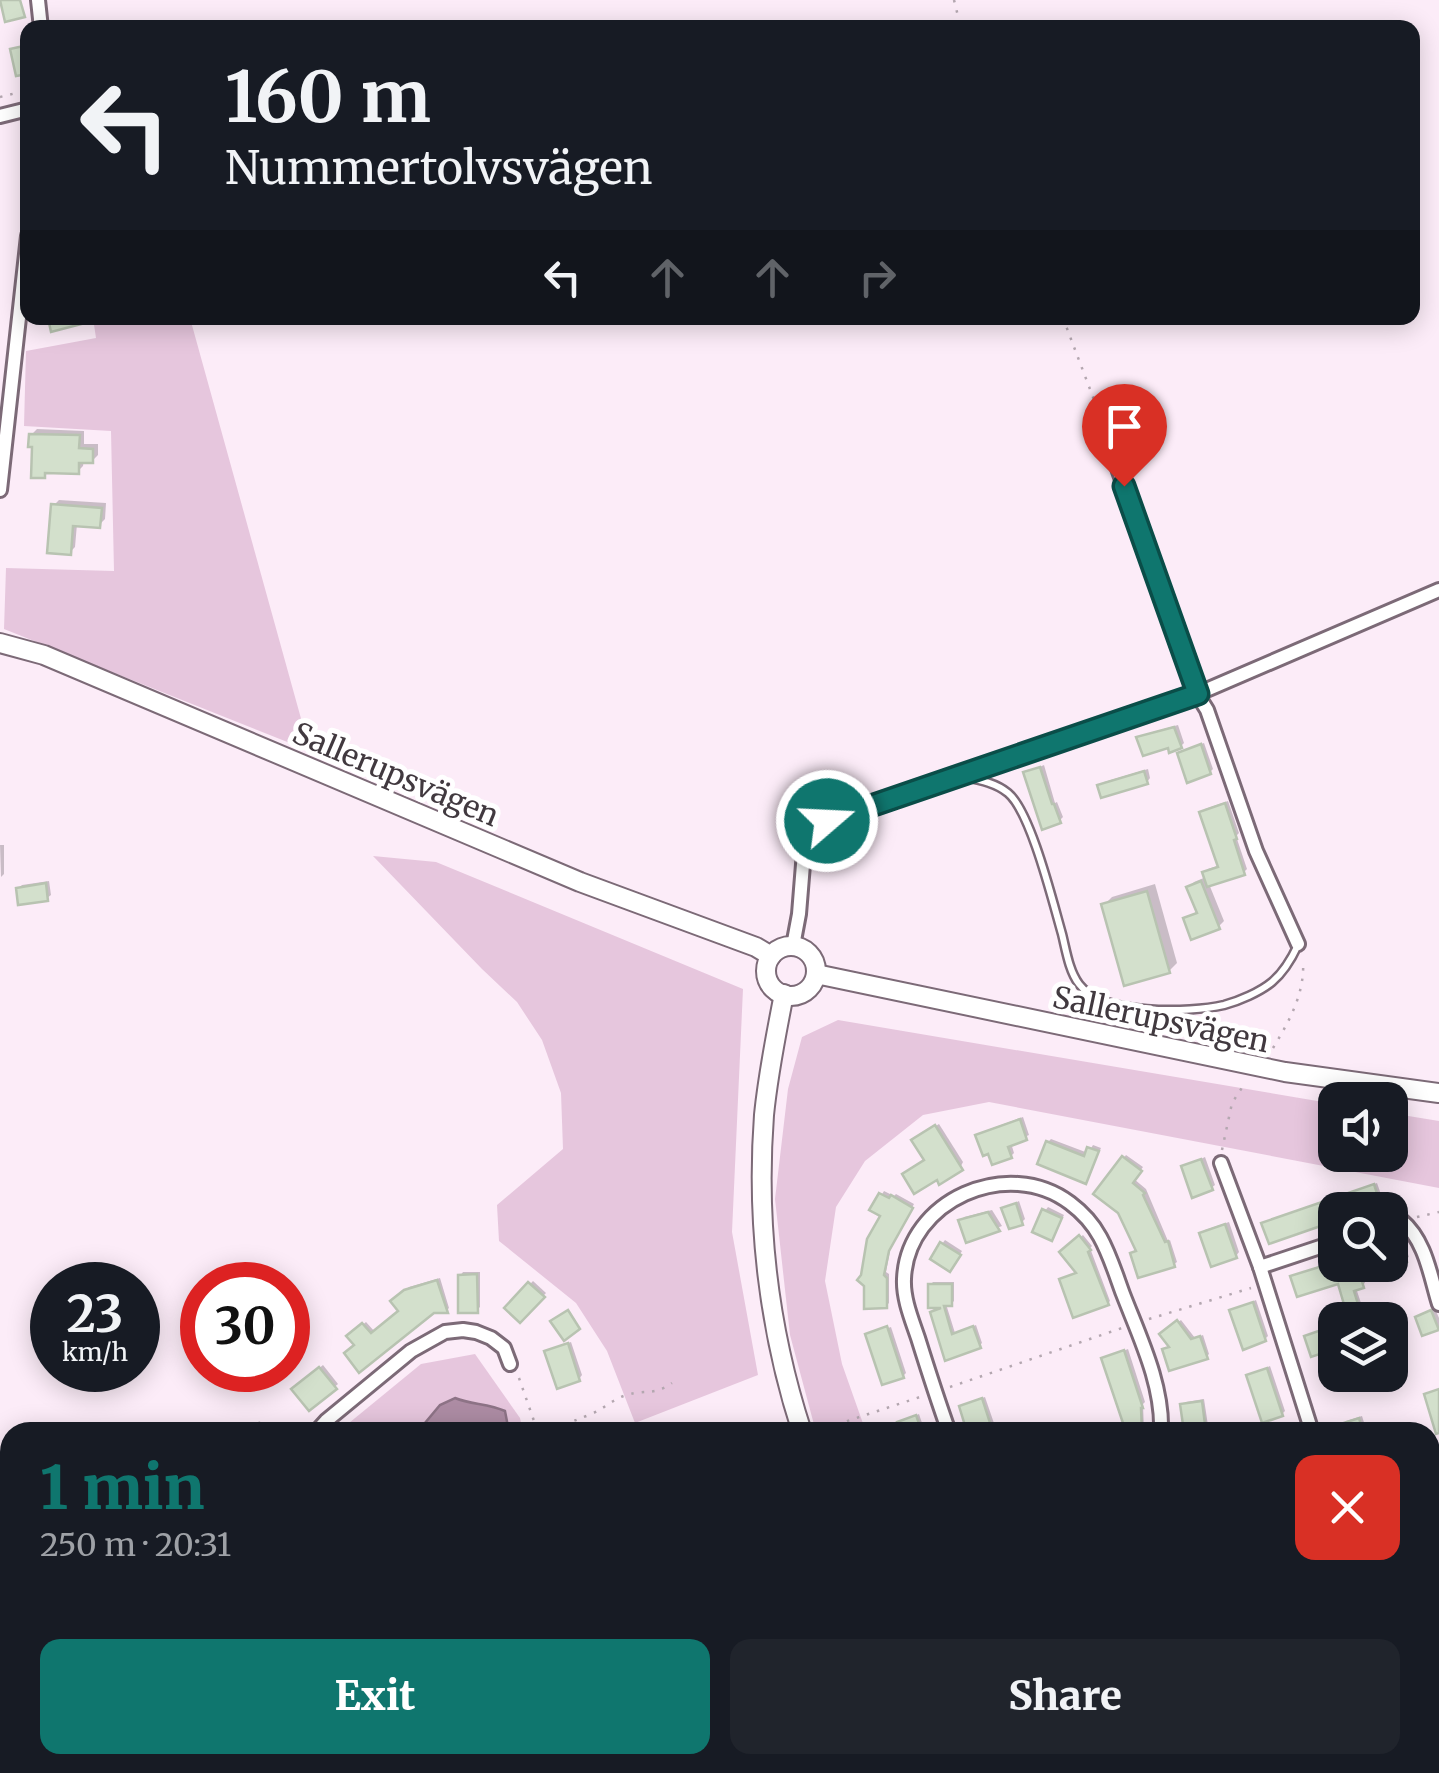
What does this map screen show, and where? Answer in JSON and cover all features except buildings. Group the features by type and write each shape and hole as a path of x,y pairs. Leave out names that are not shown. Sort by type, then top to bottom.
{"main road":[{"name":"Sallerupsvägen","path":"0,642 44,654 580,882 771,956"},
{"path":"793,946 811,954 816,974 811,986 797,995 773,988 766,966 781,948 793,946"},
{"name":"Sallerupsvägen","path":"816,974 1285,1072 1439,1093"},
{"path":"784,994 764,1115 762,1178 771,1303 799,1422"}],"street":[{"path":"0,490 20,309"},
{"path":"1100,417 1256,850 1298,944"},
{"path":"793,946 804,852 811,833 827,821 1198,694 1439,590"},
{"path":"1221,1163 1260,1266 1309,1422"},
{"path":"946,1422 907,1303 904,1280 908,1256 930,1217 949,1203 994,1184 1022,1183 1067,1201 1088,1219 1101,1238 1158,1394 1162,1422"},
{"path":"1408,1227 1422,1248 1439,1304"},
{"path":"1260,1266 1318,1247"},
{"path":"325,1422 411,1351 446,1332 463,1330 490,1338 504,1348 510,1364"}],"lane":[{"path":"959,776 1008,792 1019,806 1053,901 1068,960 1077,982 1091,996 1128,1007 1181,1011 1225,1004 1270,983 1288,965 1298,944"}],"path":[{"path":"1066,325 1100,417"},
{"path":"1273,1048 1300,994 1304,976 1298,944"},
{"path":"1221,1163 1232,1103 1249,1078"},
{"path":"1408,1219 1439,1212"},
{"path":"846,1422 1264,1284"},
{"path":"510,1364 535,1422"},
{"path":"571,1422 622,1396 660,1392 672,1383"}],"shaded area":[{"path":"94,325 192,325 310,751 4,629 6,568 114,571 111,431 24,426 26,351 96,338"},
{"path":"373,856 436,862 743,989 732,1232 758,1375 635,1422 607,1351 576,1303 499,1241 497,1205 563,1149 561,1093 542,1040 517,1002"},
{"path":"838,1020 1318,1101 1318,1165 989,1102 923,1115 865,1161 836,1207 825,1281 842,1364 862,1422 813,1422 790,1335 775,1199 788,1089 802,1037"},
{"path":"1408,1116 1439,1121 1439,1188 1355,1172 1408,1172"},
{"path":"475,1354 521,1422 350,1422 421,1364"},
{"path":"455,1398 492,1407 505,1411 507,1422 426,1422 440,1405"}],"route":[{"path":"827,821 1198,694 1124,486"}]}
